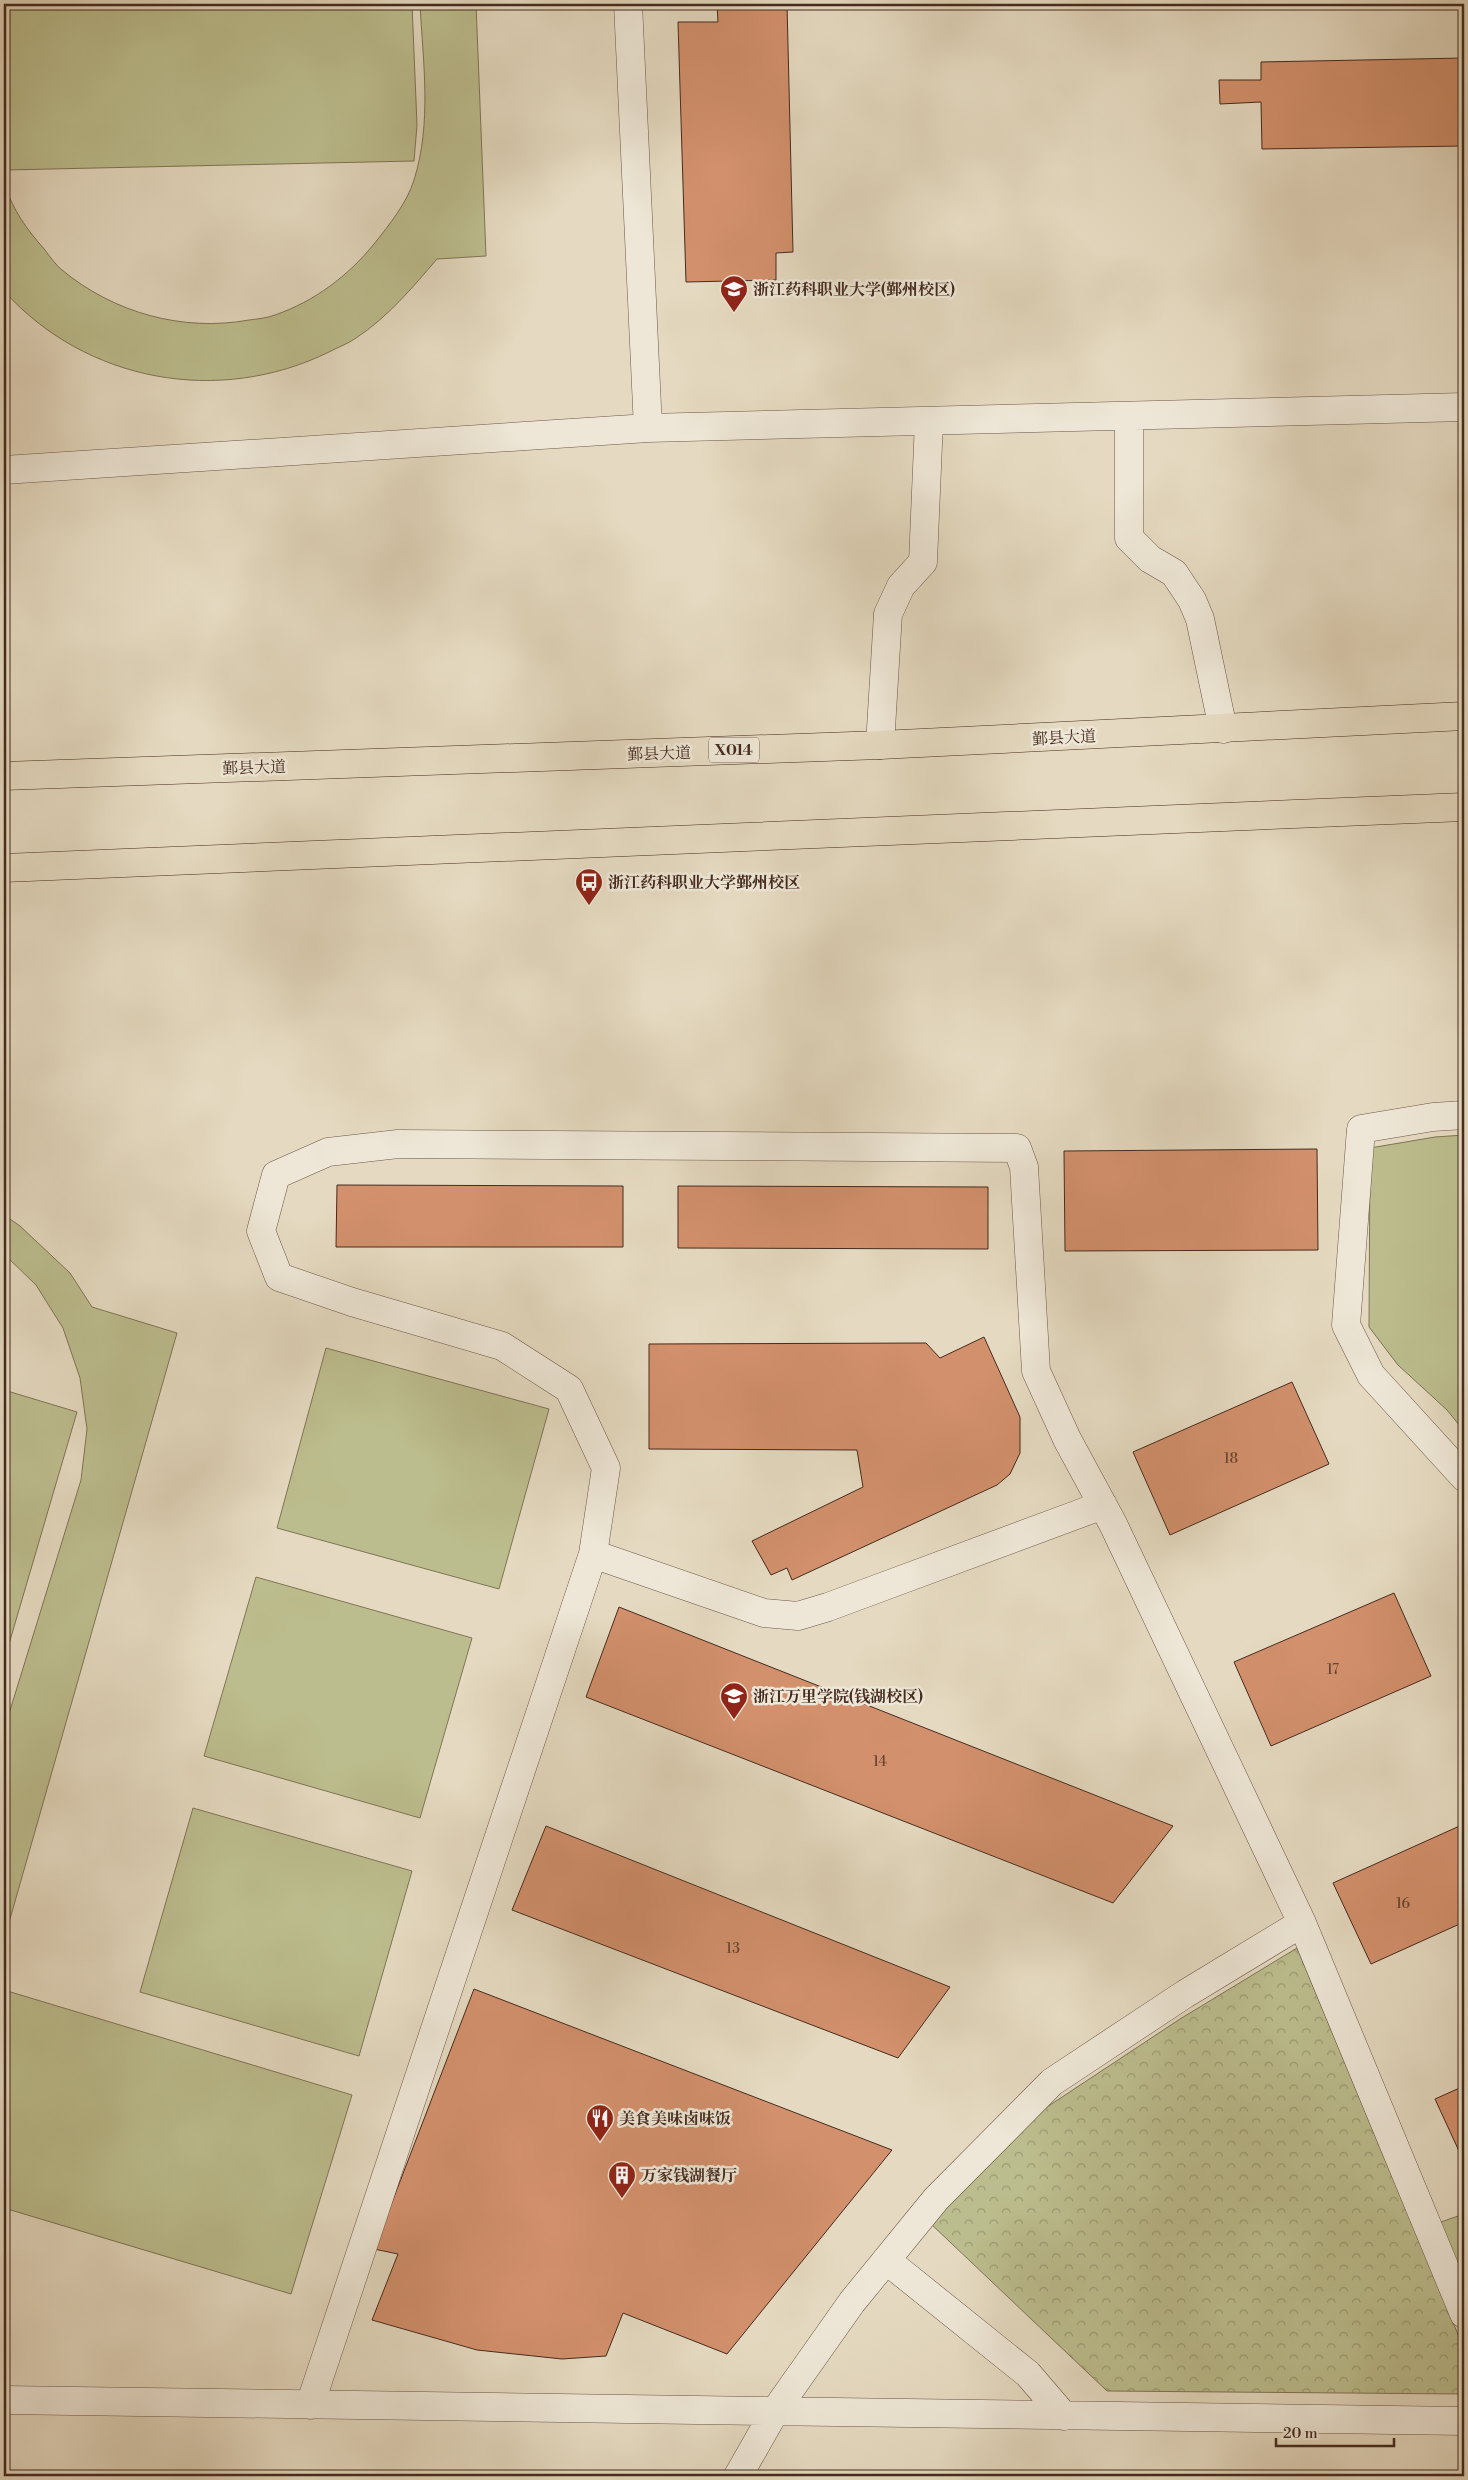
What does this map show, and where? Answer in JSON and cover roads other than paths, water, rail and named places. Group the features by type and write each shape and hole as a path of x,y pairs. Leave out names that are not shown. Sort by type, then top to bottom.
{"main road":[{"name":"鄞县大道","path":"4,776 880,745 1464,716"},
{"path":"4,868 1464,807"}],"lane":[{"path":"628,4 648,428"},
{"path":"4,470 648,428 1464,407"},
{"path":"1129,416 1129,538 1150,559 1174,572 1192,600 1200,620 1223,729"},
{"path":"880,745 888,614 901,586 923,562 929,421"},
{"path":"1464,1115 1434,1117 1361,1129 1346,1325 1371,1375 1464,1477"},
{"path":"310,2404 593,1554 606,1468 569,1389 502,1346 352,1302 279,1277 261,1231 276,1175 328,1152 398,1144 1017,1148 1024,1167 1036,1370 1067,1439 1103,1505 1302,1923 1464,2314"},
{"path":"593,1554 764,1613 798,1616 828,1607 1103,1505"},
{"path":"738,2476 775,2411 852,2302 936,2199 1052,2082 1185,1994 1302,1923"},
{"path":"886,2260 1028,2374 1064,2416"},
{"path":"4,2400 1464,2422"}],"place":[{"name":"浙江药科职业大学(鄞州校区)","path":"734,313"},
{"name":"浙江药科职业大学鄞州校区","path":"589,906"},
{"name":"浙江万里学院(钱湖校区)","path":"734,1720"},
{"name":"美食美味卤味饭","path":"600,2142"},
{"name":"万家钱湖餐厅","path":"622,2199"}]}
